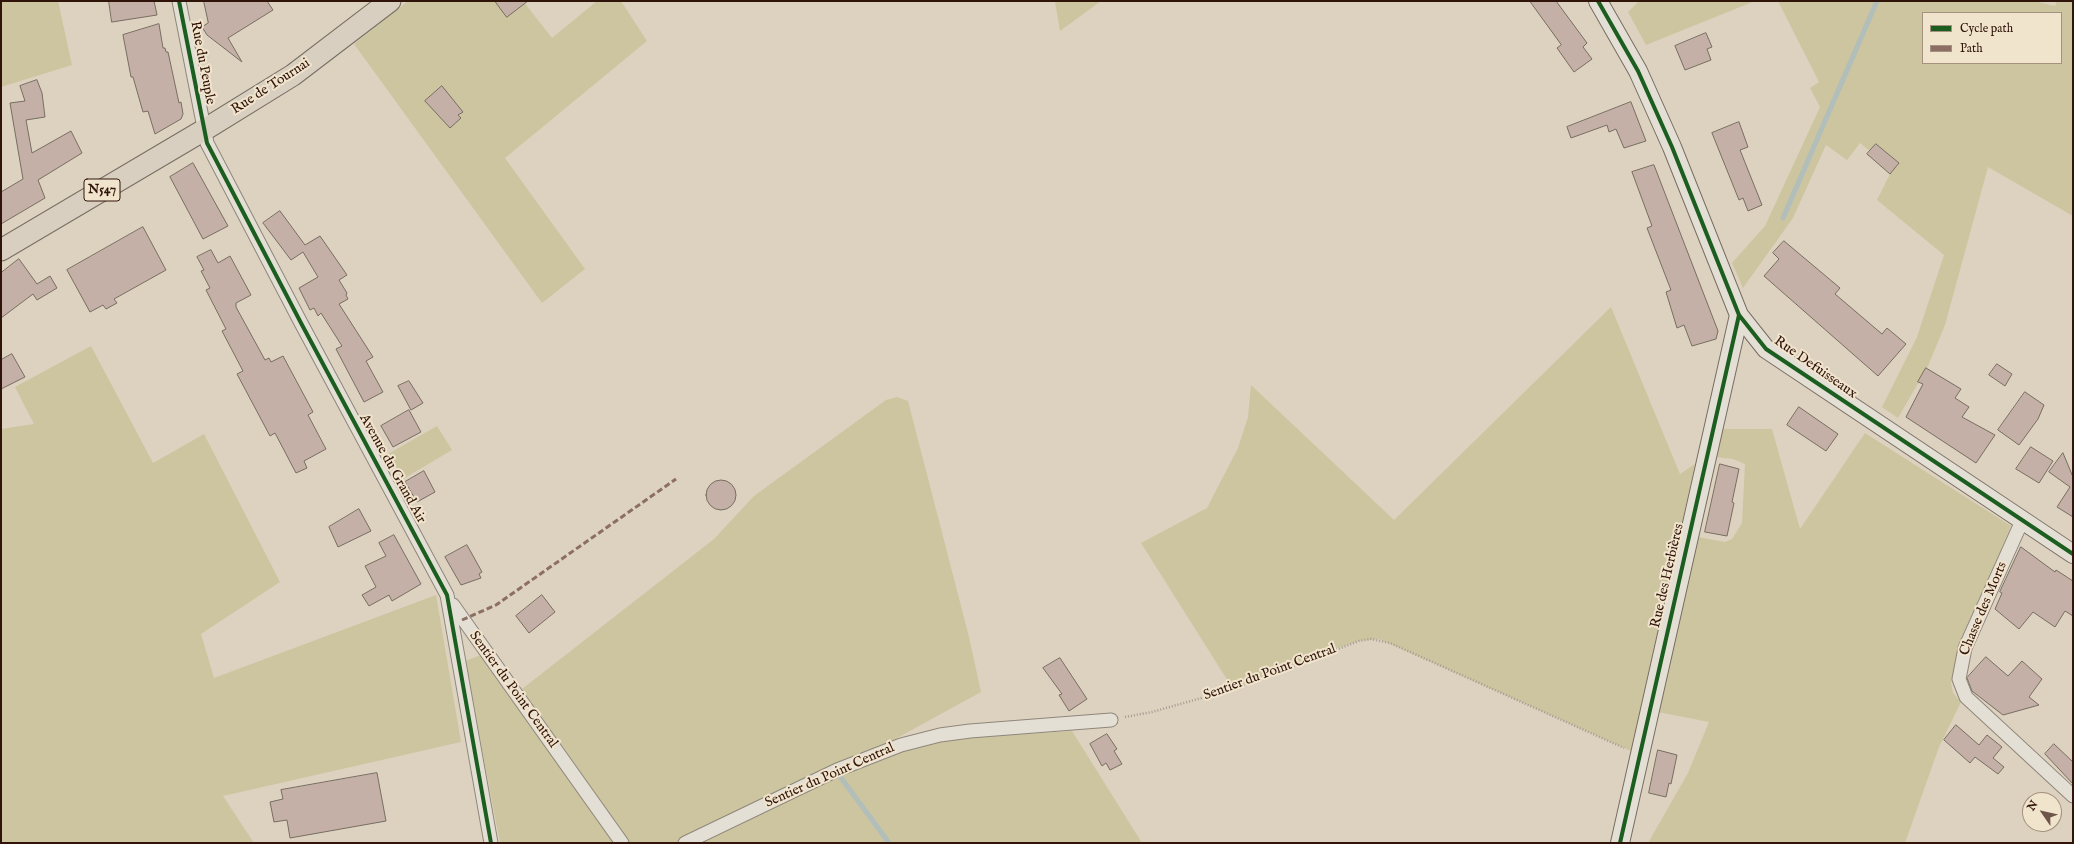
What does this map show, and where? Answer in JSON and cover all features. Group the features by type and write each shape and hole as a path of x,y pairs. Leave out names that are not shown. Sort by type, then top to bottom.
{"main road":[{"name":"Rue de Tournai","path":"1,250 204,130 293,75 390,1"}],"street":[{"name":"Rue du Peuple","path":"179,1 204,130"},
{"name":"Rue Defuisseaux","path":"1598,1 1638,71 1672,147 1739,315 1766,349 2073,554"},
{"name":"Avenue du Grand Air","path":"204,130 207,143 300,323 447,595 491,843"},
{"name":"Rue des Herbières","path":"1620,843 1739,315"},
{"name":"Chasse des Morts","path":"2022,521 1965,648 1959,679 1966,697 2073,796"},
{"name":"Sentier du Point Central","path":"447,595 462,620 622,843"},
{"name":"Sentier du Point Central","path":"684,843 837,770 901,745 940,735 970,731 1111,720"}],"shaded area":[{"path":"1,1 58,1 72,65 1,87"},
{"path":"408,1 523,1 552,38 597,1 621,1 647,41 505,158 585,269 542,303 354,44"},
{"path":"1055,1 1101,1 1060,31"},
{"path":"1639,1 1755,1 1646,45 1628,12"},
{"path":"1778,1 2034,1 2055,6 2057,1 2073,1 2073,216 1988,167 1945,325 1928,366 1898,418 1882,407 1917,337 1944,255 1877,200 1890,174 1899,163 1876,144 1870,151 1860,143 1847,160 1826,145 1793,218 1743,288 1732,263 1765,226 1820,107 1810,88 1819,82"},
{"path":"1611,307 1680,474 1695,464 1631,751 1379,639 1359,641 1331,650 1233,689 1141,543 1207,508 1238,448 1248,417 1251,385 1394,520"},
{"path":"91,346 153,463 204,434 280,582 201,634 214,678 436,595 461,742 223,796 254,843 1,843 1,429 34,424 15,387"},
{"path":"897,397 908,401 969,637 981,692 877,749 837,764 676,843 630,843 522,689 714,539 754,496 886,400"},
{"path":"437,426 452,450 403,479 388,454"},
{"path":"1722,429 1772,429 1800,529 1865,433 2011,526 1959,651 1951,683 1953,693 1961,702 1939,747 1905,843 1648,843 1688,773 1709,722 1658,712 1698,537 1725,542 1732,539 1742,523 1745,464 1733,459 1716,457"},
{"path":"481,655 614,843 500,843 465,661"},
{"path":"1072,731 1142,843 698,843 839,775 893,754 948,739"}],"building":[{"path":"109,1 154,1 157,15 112,22"},
{"path":"204,1 267,1 273,10 228,38 242,62 207,35 202,27 208,23"},
{"path":"495,1 528,1 507,17"},
{"path":"1530,1 1556,1 1587,43 1583,47 1592,59 1574,72 1557,48 1561,45"},
{"path":"159,24 163,48 165,48 166,52 168,52 179,103 181,102 183,114 181,119 155,134 148,111 143,112 133,77 131,77 123,35"},
{"path":"1706,33 1712,47 1707,49 1711,60 1685,70 1675,46"},
{"path":"37,80 42,93 45,117 26,120 32,153 71,131 82,153 38,180 45,198 1,224 1,192 23,179 10,103 25,101 20,86"},
{"path":"442,86 463,112 458,115 461,118 450,128 425,101"},
{"path":"1631,102 1646,141 1624,148 1616,129 1609,132 1607,125 1571,138 1567,127"},
{"path":"1739,122 1748,147 1740,150 1762,205 1748,211 1743,198 1739,200 1712,133"},
{"path":"1876,144 1899,163 1890,174 1867,154"},
{"path":"193,163 228,226 203,239 170,177"},
{"path":"1654,165 1718,331 1716,339 1692,346 1684,325 1677,328 1666,292 1671,290 1647,228 1652,226 1632,172"},
{"path":"280,211 305,245 320,236 347,275 339,280 347,293 346,295 348,299 339,304 373,357 366,361 383,392 364,402 336,349 342,346 321,313 318,316 314,308 310,310 299,288 318,277 303,252 291,260 263,223"},
{"path":"143,227 166,270 114,299 117,303 106,309 103,305 90,312 67,270"},
{"path":"1784,241 1840,288 1835,294 1882,334 1887,328 1906,344 1878,376 1764,276 1779,259 1773,253"},
{"path":"211,250 218,263 230,256 251,295 236,303 236,307 265,360 269,358 271,362 283,356 313,412 308,415 326,449 304,461 307,468 296,473 275,433 270,436 237,374 243,371 222,331 226,329 206,290 210,288 201,271 204,270 197,257"},
{"path":"19,259 37,284 50,276 57,288 37,300 33,294 1,318 1,273"},
{"path":"12,354 25,377 1,389 1,360"},
{"path":"1997,364 2012,374 2005,386 1989,375"},
{"path":"1926,368 1961,389 1955,398 1969,407 1962,417 1995,435 1976,463 1906,417 1923,384 1918,382"},
{"path":"409,381 423,403 411,410 398,386"},
{"path":"2025,392 2044,405 2038,419 2019,445 1998,430"},
{"path":"1799,407 1838,434 1826,451 1787,425"},
{"path":"409,410 421,432 393,447 381,426"},
{"path":"2031,447 2053,461 2039,483 2016,469"},
{"path":"2063,453 2073,477 2073,517 2057,507 2070,487 2049,472"},
{"path":"1720,464 1739,469 1727,536 1705,532"},
{"path":"424,471 435,492 417,502 405,482"},
{"path":"721,480 732,484 736,495 732,506 721,510 710,506 706,495 710,484"},
{"path":"359,509 371,531 338,547 329,527"},
{"path":"394,535 421,584 392,601 389,595 369,606 362,595 376,587 365,566 386,556 379,543"},
{"path":"467,545 482,572 479,574 481,578 461,585 445,557"},
{"path":"2021,547 2055,572 2056,570 2073,581 2073,616 2065,611 2055,627 2033,612 2019,629 1995,609 2002,593 2000,592"},
{"path":"542,595 555,612 529,633 516,616"},
{"path":"1986,657 2008,676 2022,661 2042,679 2029,697 2039,705 2003,715 1972,691 1967,678"},
{"path":"1060,658 1087,699 1069,711 1059,695 1062,694 1043,668"},
{"path":"1956,725 1979,745 1987,735 2002,747 1993,758 2004,767 1998,774 1975,757 1970,763 1944,740"},
{"path":"1107,734 1117,749 1114,751 1122,764 1110,770 1106,763 1102,766 1090,744"},
{"path":"2054,744 2073,762 2073,784 2045,754"},
{"path":"1658,750 1677,755 1671,784 1669,783 1666,797 1649,793"},
{"path":"377,773 386,821 290,838 287,820 274,822 270,802 283,799 281,790"}],"waterway":[{"path":"1783,218 1877,1"},
{"path":"839,775 889,843"}],"marked path":[{"path":"462,620 496,605 676,479"}],"cycle path":[{"path":"179,1 207,143 301,323 447,595 491,843"},
{"path":"1598,1 1638,71 1672,147 1739,315 1766,349 2073,554"},
{"path":"1620,843 1739,315"}]}
